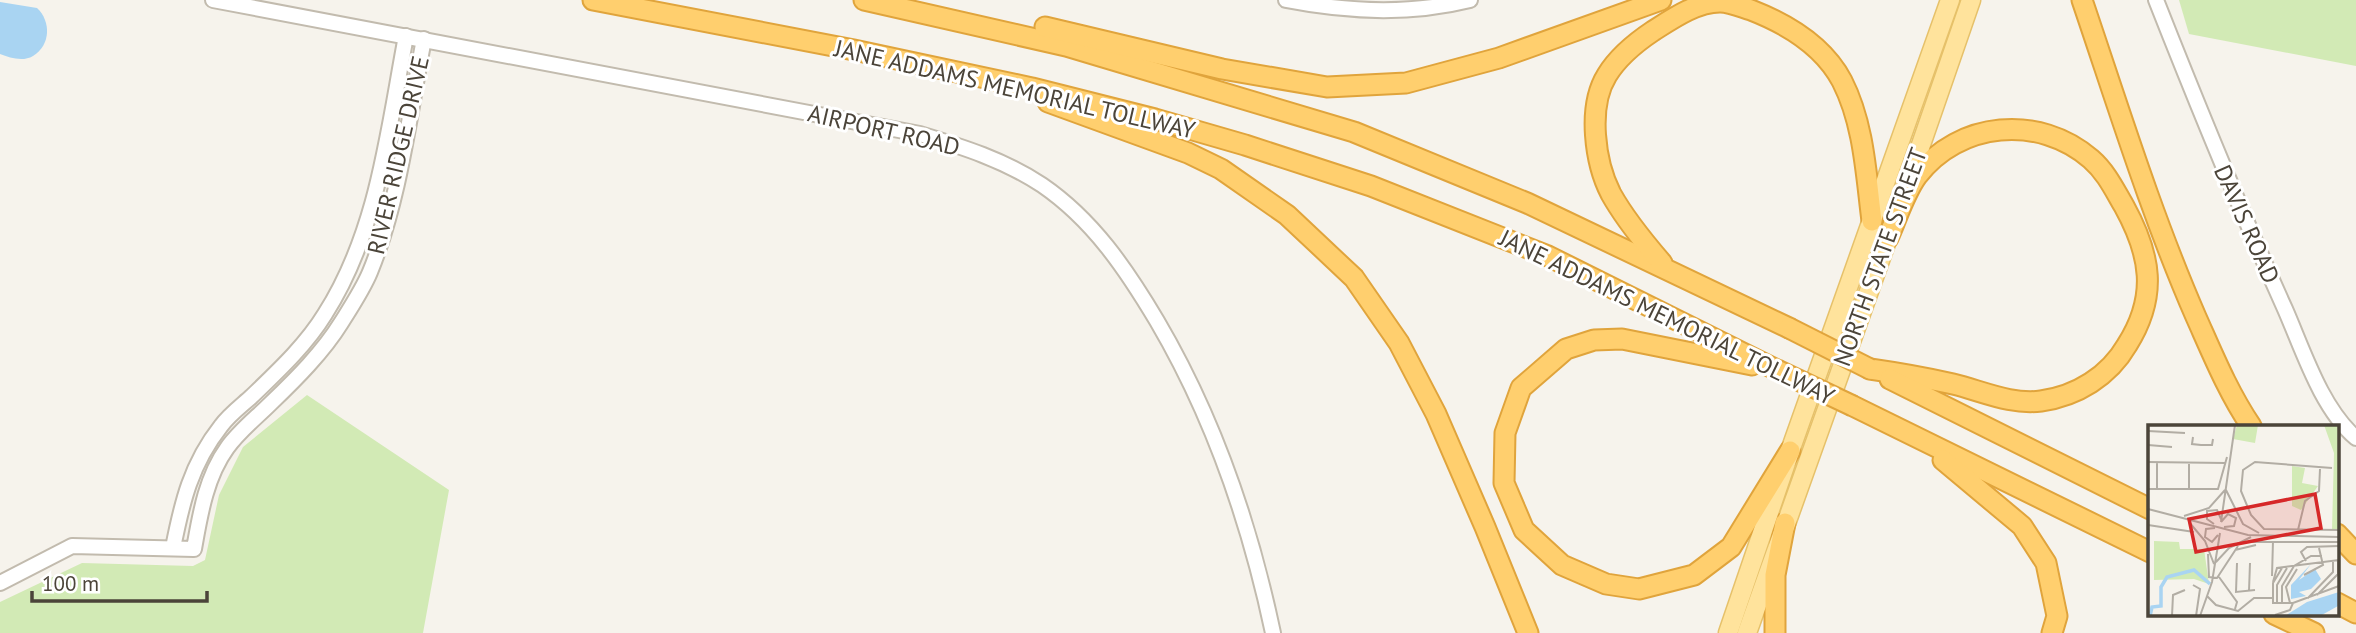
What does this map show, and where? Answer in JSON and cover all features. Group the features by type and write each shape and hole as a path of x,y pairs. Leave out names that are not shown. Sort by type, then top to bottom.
{"highway":[{"name":"JANE ADDAMS MEMORIAL TOLLWAY","path":"593,0 855,50 1005,82 1155,119 1371,186 1548,256 2148,551"},
{"name":"JANE ADDAMS MEMORIAL TOLLWAY","path":"864,0 1066,46 1354,132 1527,203 1667,269 2148,508"},
{"path":"872,0 977,12 1222,69 1327,87 1406,83 1499,58 1661,0"},
{"path":"2082,0 2141,177 2181,282 2232,398 2250,425"},
{"path":"1667,269 1637,234 1611,193 1597,152 1597,111 1603,84 1624,53 1636,42 1674,18 1710,3 1724,2 1740,6 1787,27 1812,44 1830,64 1848,96 1859,127 1872,221"},
{"path":"1005,82 1054,105 1188,153 1221,169 1287,215 1354,278 1399,343 1436,414 1528,633"},
{"path":"1870,369 1928,378 1993,396 2025,401 2060,397 2090,383 2118,359 2140,322 2147,297 2148,268 2143,246 2135,226 2108,179 2089,157 2070,144 2034,131 1987,131 1967,138 1938,155 1911,185 1888,238"},
{"path":"1777,370 1622,339 1594,340 1566,349 1521,388 1505,433 1504,483 1524,530 1562,565 1606,584 1639,589 1694,575 1731,547 1790,450"},
{"path":"1911,436 2022,526 2046,563 2057,616 2052,633"},
{"path":"1775,633 1775,575 1785,523"},
{"path":"2338,535 2356,554"},
{"path":"2338,604 2356,613"},
{"path":"2278,616 2314,633"}],"main road":[{"name":"NORTH STATE STREET","path":"1728,633 1950,0"},
{"name":"NORTH STATE STREET","path":"1747,633 1971,0"}],"street":[{"name":"AIRPORT ROAD","path":"213,0 920,134 978,151 1010,166 1075,211 1101,238 1130,275 1175,352 1210,426 1235,489 1261,576 1273,633"},
{"path":"1286,0 1332,9 1404,10 1470,0"},
{"name":"DAVIS ROAD","path":"2155,0 2217,156 2305,355 2343,427 2356,438"},
{"name":"RIVER RIDGE DRIVE","path":"406,36 378,185 361,244 324,316 284,366 221,425 191,474 173,548 194,549 205,497 226,450 243,429 308,365 339,326 369,274 394,191 424,39"},
{"path":"324,316 339,326"},
{"path":"0,583 72,546 173,548"}],"green space":[{"path":"2179,0 2356,0 2356,66 2189,34"},
{"path":"307,395 449,490 423,633 0,633 0,602 82,563 193,566 205,560 219,495 243,447"}],"water":[{"path":"0,2 37,8 42,13 47,26 46,39 33,56 21,59 0,54"}]}
